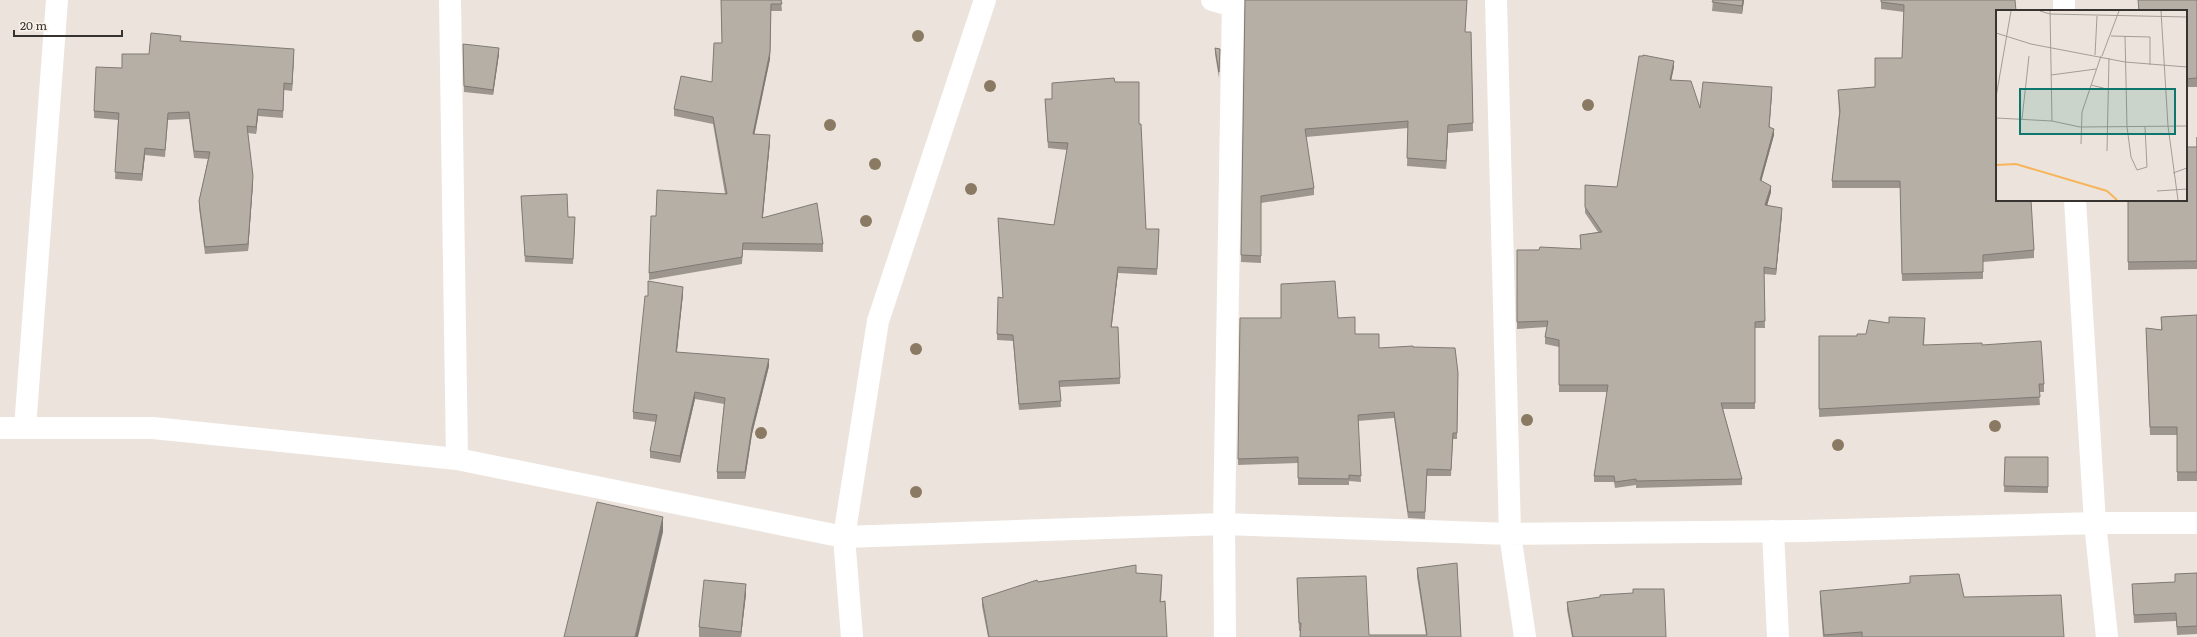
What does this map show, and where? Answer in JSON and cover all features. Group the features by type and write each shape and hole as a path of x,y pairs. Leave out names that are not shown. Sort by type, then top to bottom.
{"street":[{"path":"25,428 57,0"},
{"path":"450,0 457,459"},
{"path":"852,637 844,537 878,321 985,0"},
{"path":"1212,0 1233,3 1224,524 1225,637"},
{"path":"1496,0 1510,534 1525,637"},
{"path":"2075,201 2094,523 2108,637"},
{"path":"0,428 154,428 457,459 844,537 1224,524 1510,534 1773,531 2094,523 2197,523"},
{"path":"1773,531 1778,637"}],"building":[{"path":"721,0 781,0 782,4 771,4 770,52 753,134 770,135 762,218 817,203 823,244 743,243 742,257 649,273 651,216 656,216 657,190 727,194 713,117 674,109 681,76 712,82 714,43 722,43"},
{"path":"1245,0 1467,0 1465,32 1471,32 1473,123 1448,125 1446,161 1407,158 1408,121 1305,129 1314,188 1261,196 1261,256 1241,255"},
{"path":"1713,0 1743,0 1742,6 1712,2"},
{"path":"1881,0 2015,0 2016,10 1996,10 1996,201 2031,201 2034,250 1983,255 1983,272 1902,274 1900,181 1832,181 1840,111 1838,90 1875,87 1875,58 1902,58 1904,5 1881,2"},
{"path":"2138,0 2197,0 2197,78 2187,79 2187,10 2139,10"},
{"path":"151,33 181,36 180,41 294,49 292,84 284,83 283,111 258,109 256,127 247,126 253,176 248,244 205,247 199,201 210,152 194,151 189,112 168,113 165,150 145,148 142,174 115,172 119,113 94,111 96,67 122,68 122,54 149,54"},
{"path":"463,44 499,48 493,90 464,86"},
{"path":"1215,48 1220,49 1219,72"},
{"path":"1643,55 1674,61 1670,80 1691,81 1700,108 1703,82 1772,87 1769,127 1774,129 1760,180 1771,186 1765,205 1782,208 1776,269 1764,267 1765,321 1755,322 1755,403 1721,403 1742,479 1636,481 1636,479 1615,482 1614,476 1594,476 1608,385 1559,385 1559,340 1545,337 1548,321 1517,322 1517,250 1539,250 1540,247 1581,249 1580,235 1602,232 1585,207 1585,185 1617,187 1639,56"},
{"path":"1114,78 1115,82 1139,82 1139,124 1141,124 1146,229 1159,229 1157,269 1118,267 1111,327 1118,327 1120,378 1059,381 1061,401 1019,404 1013,335 997,334 998,297 1003,298 998,218 1054,225 1068,143 1048,142 1045,99 1052,99 1052,83"},
{"path":"2187,147 2197,147 2197,261 2128,262 2128,201 2187,201"},
{"path":"567,194 568,217 575,217 573,259 525,256 521,196"},
{"path":"648,281 683,287 676,352 769,359 752,427 745,472 717,472 725,398 695,392 680,456 650,451 657,415 633,412 645,296 648,296"},
{"path":"1335,281 1338,318 1355,317 1355,334 1379,334 1379,348 1413,346 1455,348 1458,373 1457,433 1453,433 1451,470 1427,469 1425,512 1408,512 1394,412 1358,415 1361,476 1349,475 1349,479 1298,478 1298,457 1238,459 1240,318 1281,318 1281,284"},
{"path":"2197,315 2197,472 2177,472 2177,427 2150,427 2146,328 2162,330 2161,317"},
{"path":"1889,317 1925,318 1923,345 1982,343 1982,345 2041,341 2044,384 2039,384 2040,397 1819,409 1819,336 1857,336 1857,334 1866,334 1869,320 1889,323"},
{"path":"2005,457 2048,457 2048,487 2004,486"},
{"path":"597,502 663,517 635,637 564,637"},
{"path":"1457,563 1461,637 1300,637 1301,623 1299,623 1297,578 1366,576 1369,635 1427,635 1417,568"},
{"path":"1136,565 1136,573 1162,575 1160,602 1165,601 1167,637 989,637 982,598 1037,580 1038,582"},
{"path":"2197,573 2197,626 2177,627 2176,613 2134,615 2132,584 2175,582 2175,574"},
{"path":"1959,574 1964,597 2061,595 2064,637 1862,637 1862,632 1824,635 1820,591 1910,583 1910,576"},
{"path":"704,580 746,584 741,632 699,627"},
{"path":"1633,589 1664,589 1666,637 1573,637 1567,602 1600,597 1600,595 1633,593"}]}
